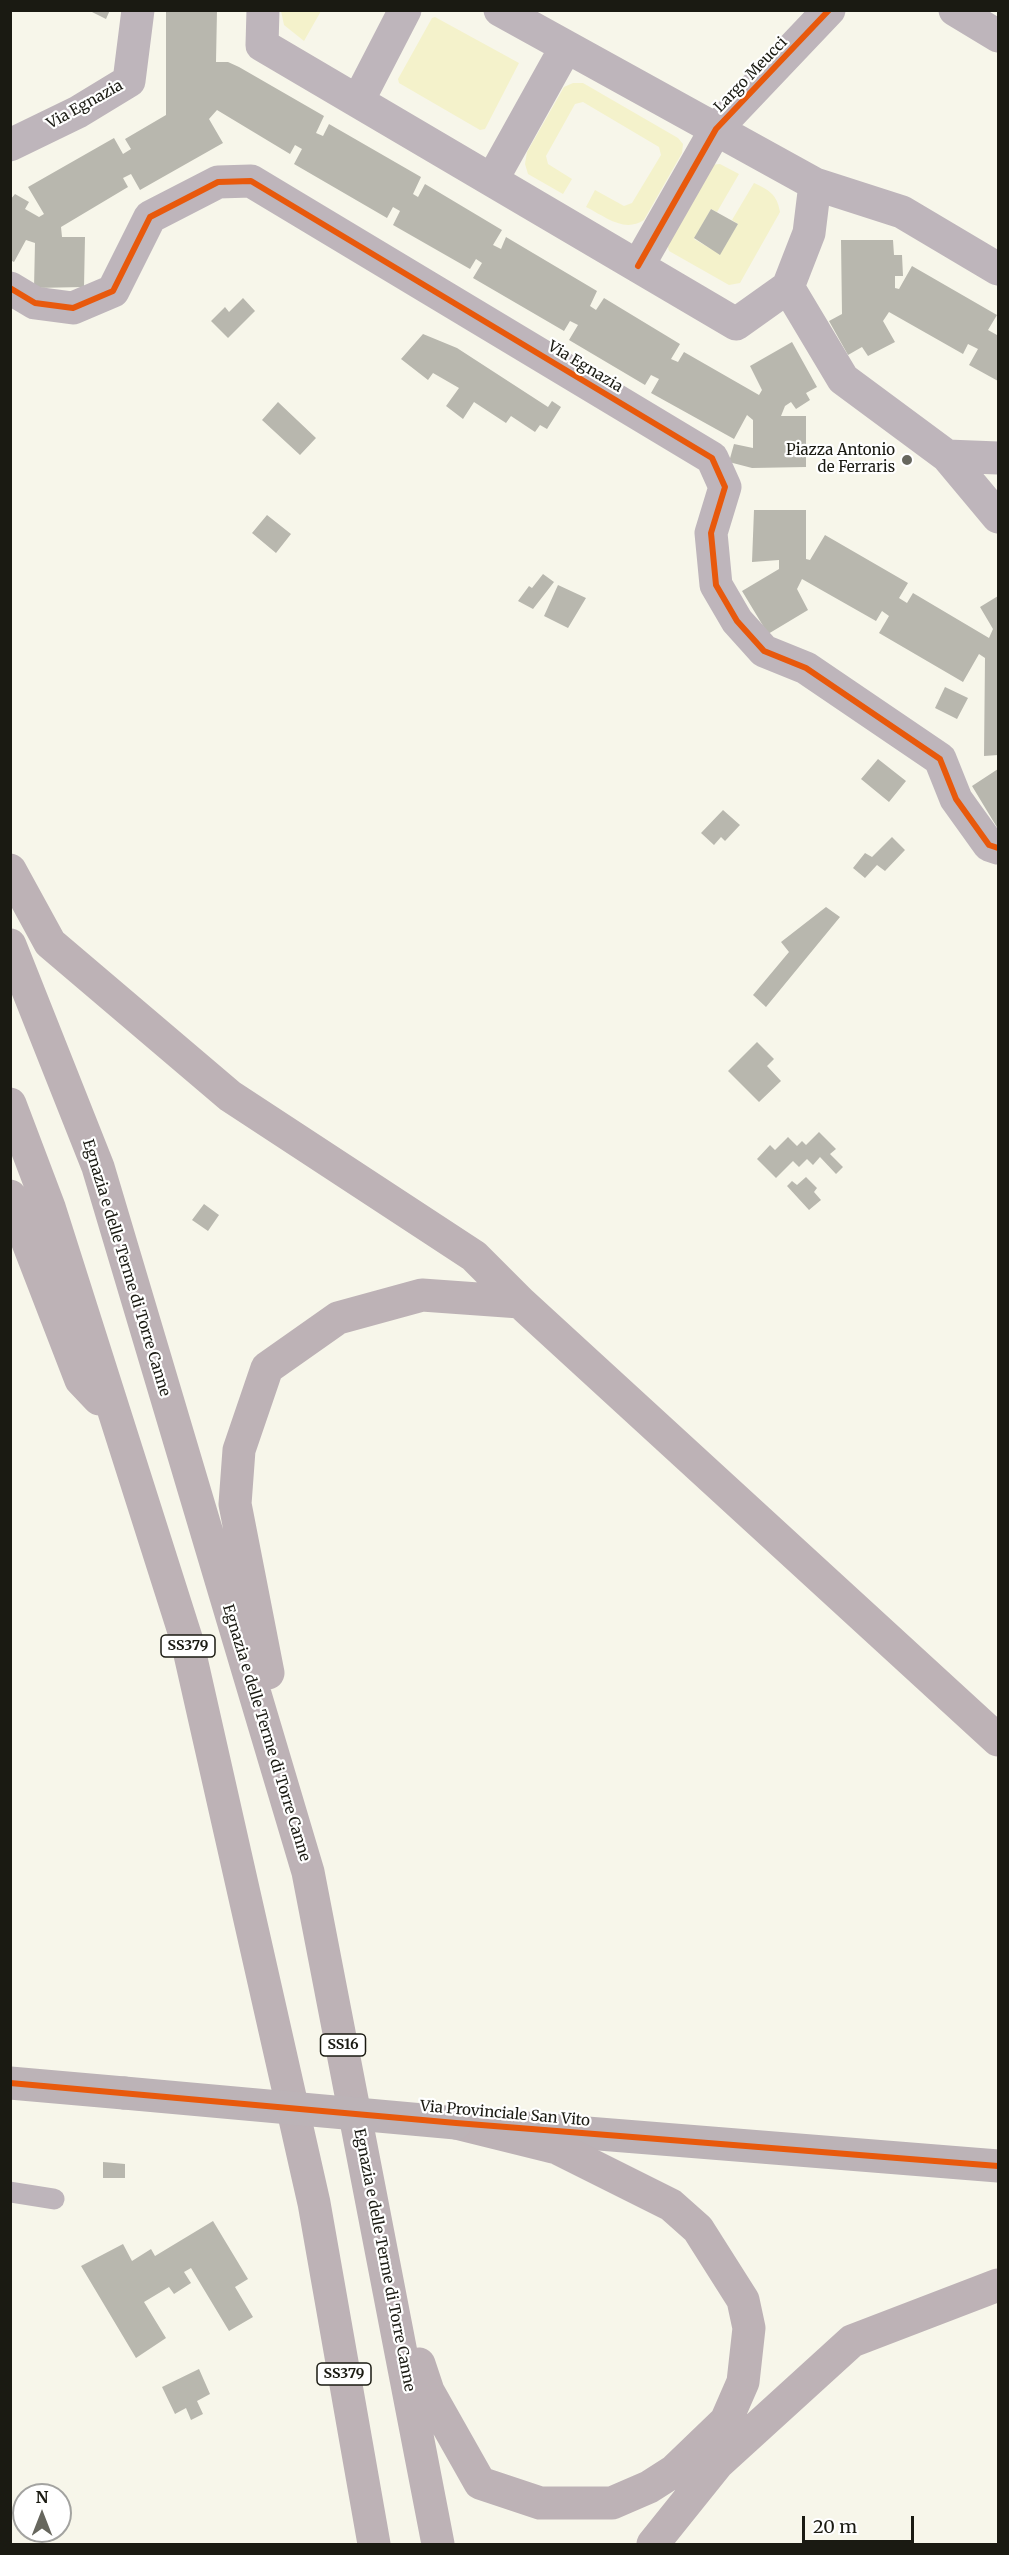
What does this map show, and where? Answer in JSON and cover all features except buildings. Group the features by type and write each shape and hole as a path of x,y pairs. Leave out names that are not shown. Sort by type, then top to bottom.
{"highway":[{"path":"10,870 50,943 230,1096 474,1256 520,1302 999,1740"},
{"name":"Egnazia e delle Terme di Torre Canne","path":"10,945 98,1167 308,1872 438,2544"},
{"name":"SS379","path":"10,1104 49,1207 190,1653 314,2203 369,2535"},
{"path":"10,1196 81,1380 115,1415"},
{"path":"308,1872 235,1504 239,1450 267,1368 338,1318 412,1298 422,1296 520,1302"},
{"path":"376,2219 428,2391 480,2483 540,2503 612,2503 649,2487 674,2471 726,2421 743,2382 749,2328 743,2300 698,2229 671,2205 557,2148 456,2123"},
{"path":"653,2544 718,2463 852,2341 999,2285"}],"main road":[{"name":"Via Provinciale San Vito","path":"10,2083 456,2123 999,2166"}],"street":[{"name":"Via Egnazia","path":"10,145 78,112 129,81 138,10"},
{"path":"263,10 262,45 736,324 788,287 809,233 814,184"},
{"path":"358,101 405,10"},
{"path":"500,10 814,184 902,212 999,269"},
{"name":"Largo Meucci","path":"638,266 716,129 829,10"},
{"path":"955,10 992,24"},
{"path":"492,180 566,47"},
{"name":"Via Egnazia","path":"10,288 34,303 73,308 113,291 150,217 219,182 251,180 712,458 725,487 711,534 716,585 737,621 764,651 806,668 940,759 956,799 989,845 999,848"},
{"path":"788,287 843,379 947,456 999,517"},
{"path":"947,456 999,458"}],"lane":[{"path":"10,2192 54,2199"}],"shaded area":[{"path":"281,10 321,11 304,41 284,25"},
{"path":"435,17 519,63 485,129 480,130 399,83 398,79 432,18"},
{"path":"573,83 583,83 678,138 683,144 682,153 644,220 637,224 615,222 586,207 595,190 624,206 632,203 661,155 659,147 583,102 575,104 546,156 548,164 572,179 563,194 528,174 525,164 527,152 564,87"},
{"path":"720,164 739,174 717,212 711,209 694,239 720,254 738,224 732,220 754,183 772,193 780,212 740,283 729,285 669,251 667,243 709,165"}],"cycle path":[{"path":"638,266 716,129 829,10"},
{"path":"10,288 35,303 73,308 113,291 150,217 218,182 251,181 712,458 725,487 711,533 716,585 737,621 764,651 806,668 940,759 956,799 989,845 998,848"},
{"path":"10,2083 456,2123 998,2166"}],"place":[{"name":"Piazza Antonio de Ferraris","path":"907,460"}]}
